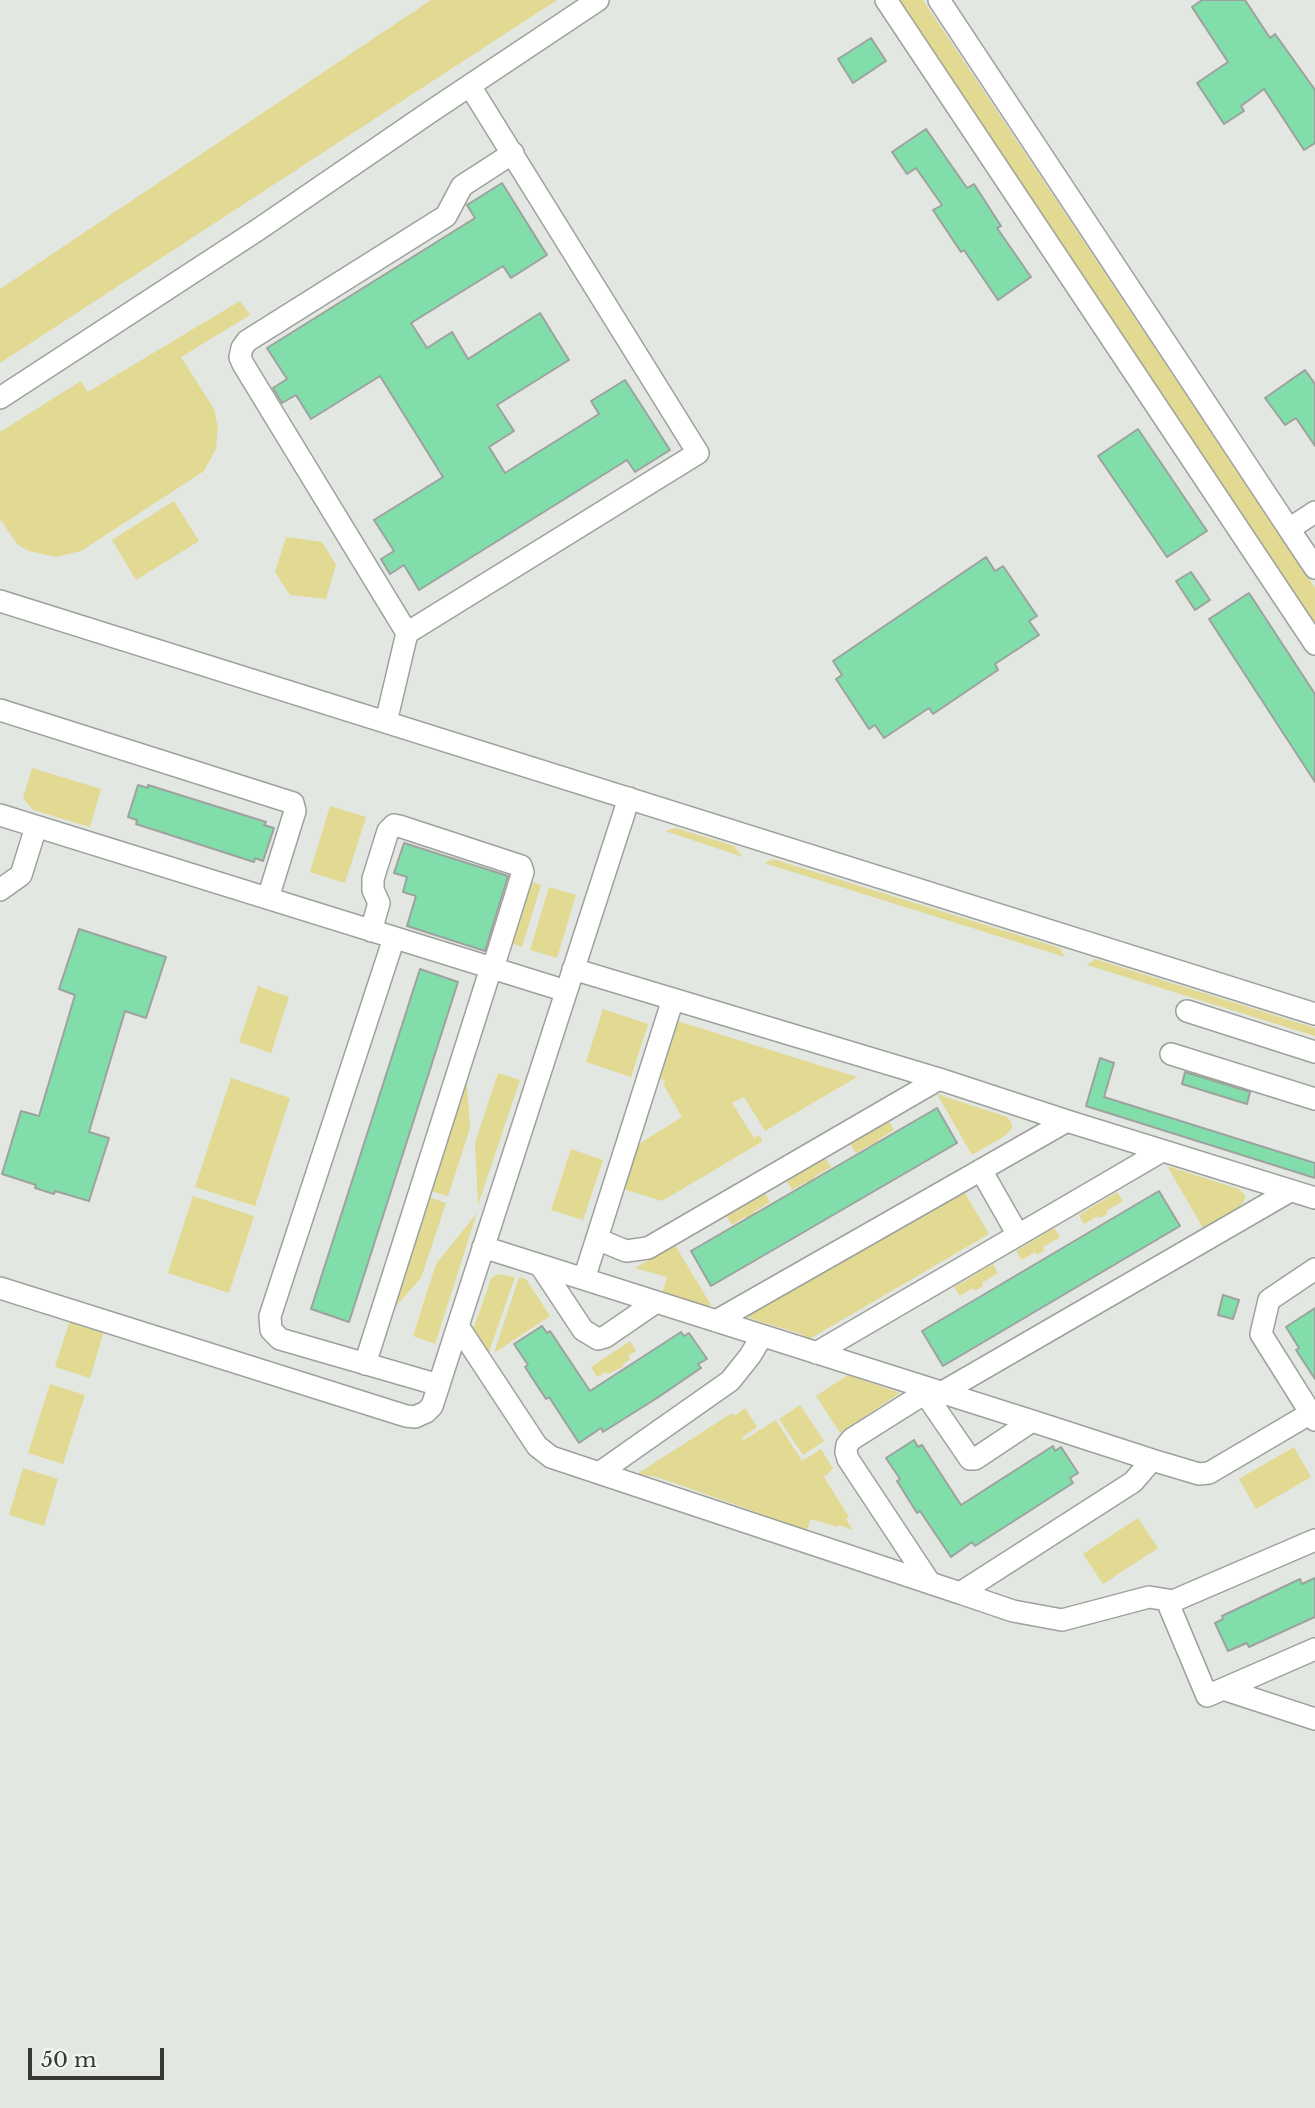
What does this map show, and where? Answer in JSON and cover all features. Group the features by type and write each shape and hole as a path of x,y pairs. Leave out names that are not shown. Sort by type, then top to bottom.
{"street":[{"path":"0,398 259,229 598,0"},
{"path":"887,0 1315,644"},
{"path":"939,0 1315,568"},
{"path":"407,633 698,453 470,86"},
{"path":"386,722 407,633 243,364 240,357 242,348 247,341 446,216 462,186 513,153"},
{"path":"1289,529 1315,512"},
{"path":"0,601 1315,1014"},
{"path":"0,710 293,803 295,811 268,898"},
{"path":"0,1288 406,1416 415,1417 426,1412 432,1406 439,1385 629,798"},
{"path":"0,815 566,991"},
{"path":"365,1364 523,873 522,866 394,825 388,831 373,880 373,890 379,903 372,931"},
{"path":"0,890 21,875 36,827"},
{"path":"394,937 270,1316 271,1330 280,1339 439,1385"},
{"path":"573,969 939,1079 1315,1198"},
{"path":"584,1279 673,999"},
{"path":"1187,1011 1315,1052"},
{"path":"1171,1054 1315,1099"},
{"path":"597,1239 626,1251 648,1248 939,1079"},
{"path":"716,1321 1067,1121"},
{"path":"816,1353 1162,1151"},
{"path":"981,1170 1018,1235"},
{"path":"930,1583 848,1459 846,1445 929,1390 1290,1191"},
{"path":"483,1247 1199,1474 1209,1473 1313,1417 1261,1334 1269,1300 1315,1269"},
{"path":"540,1265 583,1330 598,1339 656,1302"},
{"path":"458,1325 537,1446 551,1457 1013,1611 1062,1620 1149,1597 1174,1601 1315,1540"},
{"path":"598,1473 730,1381 762,1336"},
{"path":"929,1390 970,1459 975,1459 1032,1421"},
{"path":"960,1593 1133,1482 1152,1460"},
{"path":"1174,1601 1170,1608 1171,1615 1207,1696 1315,1649"},
{"path":"1223,1689 1315,1719"}],"shaded area":[{"path":"431,0 557,0 0,363 0,289"},
{"path":"893,0 923,0 1315,588 1315,634"},
{"path":"240,301 250,315 181,357 214,409 218,428 216,449 204,471 81,551 55,557 29,551 18,545 0,519 0,432 81,381 88,392"},
{"path":"174,501 199,541 136,580 112,540"},
{"path":"286,537 322,542 336,565 326,599 290,595 275,572"},
{"path":"32,768 101,789 90,827 33,810 23,798"},
{"path":"330,806 366,817 345,883 310,872"},
{"path":"676,828 734,846 743,857 665,831"},
{"path":"773,859 1060,948 1065,957 764,863"},
{"path":"526,880 541,885 522,947 507,942"},
{"path":"549,887 576,895 557,958 530,950"},
{"path":"1095,959 1315,1028 1315,1036 1087,965"},
{"path":"258,986 289,997 271,1053 239,1042"},
{"path":"603,1009 648,1024 631,1077 586,1062"},
{"path":"674,1020 857,1077 765,1131 744,1097 732,1103 754,1138 759,1135 763,1141 662,1201 623,1189 637,1145 682,1117 663,1084 666,1081 658,1078"},
{"path":"466,1068 470,1128 448,1196 427,1190"},
{"path":"498,1073 520,1080 478,1205 475,1143"},
{"path":"231,1078 290,1098 255,1206 195,1187"},
{"path":"937,1094 1007,1117 1012,1128 1006,1135 972,1155"},
{"path":"889,1121 894,1130 871,1148 870,1145 856,1153 850,1144"},
{"path":"571,1149 603,1160 583,1220 551,1210"},
{"path":"825,1158 831,1167 814,1177 816,1180 808,1185 806,1182 792,1190 787,1181"},
{"path":"1167,1166 1239,1189 1245,1199 1239,1207 1203,1228"},
{"path":"962,1188 989,1234 806,1341 801,1334 749,1318 750,1310"},
{"path":"765,1192 770,1202 747,1219 745,1217 732,1225 726,1215"},
{"path":"1117,1192 1123,1201 1106,1211 1108,1214 1084,1224 1079,1215"},
{"path":"193,1196 254,1216 229,1293 168,1273"},
{"path":"425,1196 446,1203 421,1278 385,1318"},
{"path":"477,1213 435,1344 413,1336 436,1264"},
{"path":"1054,1228 1060,1237 1043,1247 1045,1250 1037,1255 1035,1252 1022,1260 1016,1251"},
{"path":"675,1245 711,1305 707,1307 662,1294 667,1277 635,1268"},
{"path":"993,1264 998,1273 975,1291 973,1288 960,1296 954,1287"},
{"path":"497,1274 515,1277 487,1358 473,1335 473,1330 491,1279"},
{"path":"519,1277 526,1279 550,1316 494,1353"},
{"path":"70,1320 104,1331 90,1378 55,1367"},
{"path":"630,1341 636,1351 628,1356 630,1359 624,1366 597,1377 591,1367"},
{"path":"848,1375 900,1393 840,1433 816,1396"},
{"path":"50,1384 85,1395 63,1464 28,1453"},
{"path":"800,1405 824,1441 803,1455 779,1419"},
{"path":"745,1408 757,1427 742,1437 744,1440 776,1420 802,1461 821,1449 833,1469 824,1477 849,1517 846,1519 853,1530 811,1519 807,1530 657,1477 637,1474 732,1413 734,1416"},
{"path":"1294,1447 1311,1477 1256,1509 1239,1479"},
{"path":"23,1468 58,1479 44,1526 9,1515"},
{"path":"1138,1518 1158,1548 1103,1584 1083,1554"}],"building":[{"path":"1202,0 1245,0 1270,38 1275,34 1315,90 1315,143 1304,150 1264,89 1241,106 1244,111 1224,124 1197,83 1228,62 1192,7"},
{"path":"871,38 886,61 853,83 838,59"},
{"path":"926,129 967,188 974,184 1001,226 997,228 1031,277 998,300 933,210 942,205 916,168 907,174 892,152"},
{"path":"502,183 547,255 511,278 503,266 411,323 427,348 452,332 468,359 540,313 569,360 497,405 514,431 489,447 505,473 599,414 591,401 625,380 670,450 635,472 627,460 419,590 404,565 390,574 381,559 394,551 374,520 443,477 380,376 311,419 296,395 282,403 273,388 287,379 267,348 475,218 467,205"},
{"path":"1305,370 1315,384 1315,446 1296,418 1285,425 1265,398"},
{"path":"1138,429 1207,531 1167,557 1098,456"},
{"path":"986,557 995,571 1003,566 1037,616 1029,621 1039,635 995,664 998,670 933,714 929,708 884,738 875,725 869,729 836,679 842,675 833,661"},
{"path":"1191,572 1210,600 1195,610 1176,581"},
{"path":"1249,593 1315,694 1315,782 1209,619"},
{"path":"138,785 148,788 148,785 266,822 264,825 274,828 263,861 255,858 254,862 136,824 137,820 128,817"},
{"path":"404,843 508,876 485,951 407,926 416,896 403,892 407,877 394,873"},
{"path":"79,929 166,957 146,1018 125,1011 89,1132 109,1138 89,1201 55,1191 54,1194 2,1174 21,1111 39,1116 75,995 59,989"},
{"path":"420,969 458,982 349,1322 311,1309"},
{"path":"1100,1058 1114,1063 1104,1097 1315,1163 1315,1178 1086,1106"},
{"path":"1185,1072 1250,1092 1247,1104 1182,1084"},
{"path":"937,1108 957,1143 711,1286 691,1251"},
{"path":"1159,1191 1180,1226 943,1366 922,1331"},
{"path":"1223,1295 1239,1300 1233,1319 1218,1315"},
{"path":"1315,1308 1315,1379 1296,1350 1299,1348 1286,1327"},
{"path":"542,1326 547,1333 550,1331 590,1391 681,1332 684,1336 689,1333 707,1359 698,1364 701,1368 657,1398 603,1432 601,1428 579,1443 549,1397 546,1399 514,1344"},
{"path":"914,1440 918,1447 922,1445 961,1505 1053,1446 1055,1451 1061,1447 1078,1473 1070,1478 1073,1483 975,1546 972,1542 951,1557 920,1511 917,1513 886,1458"},
{"path":"1315,1578 1315,1617 1249,1647 1247,1643 1228,1651 1215,1623 1223,1619 1222,1616 1300,1579 1302,1584"}]}
